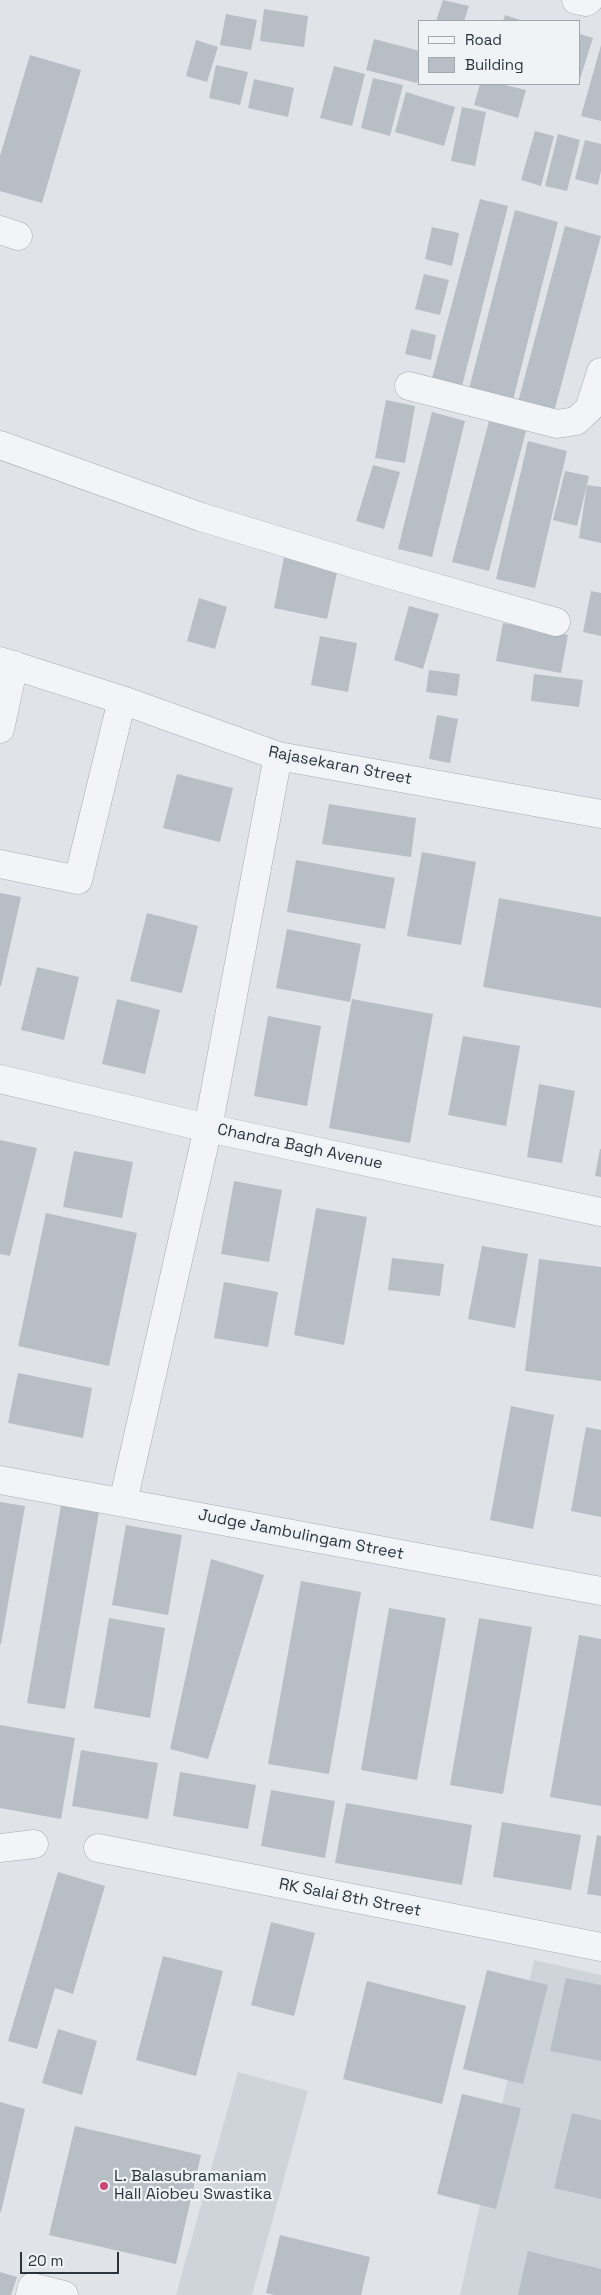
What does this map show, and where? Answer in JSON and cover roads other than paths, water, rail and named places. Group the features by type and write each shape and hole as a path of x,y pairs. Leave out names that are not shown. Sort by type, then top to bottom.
{"street":[{"path":"576,0 586,2 588,0"},
{"path":"409,386 557,424 576,421 589,410 601,372"},
{"path":"0,445 201,517 381,572 556,622"},
{"path":"0,729 7,663"},
{"name":"Rajasekaran Street","path":"7,663 122,700 278,756 601,814"},
{"path":"0,864 78,880 122,700"},
{"path":"123,1502 208,1128 278,756"},
{"name":"Chandra Bagh Avenue","path":"0,1079 208,1128 601,1212"},
{"name":"Judge Jambulingam Street","path":"0,1480 601,1591"},
{"path":"0,1848 34,1844"},
{"name":"RK Salai 8th Street","path":"98,1848 601,1947"},
{"path":"31,2291 64,2295"}],"place":[{"name":"L. Balasubramaniam Hall Aiobeu Swastika","path":"104,2186"}]}
